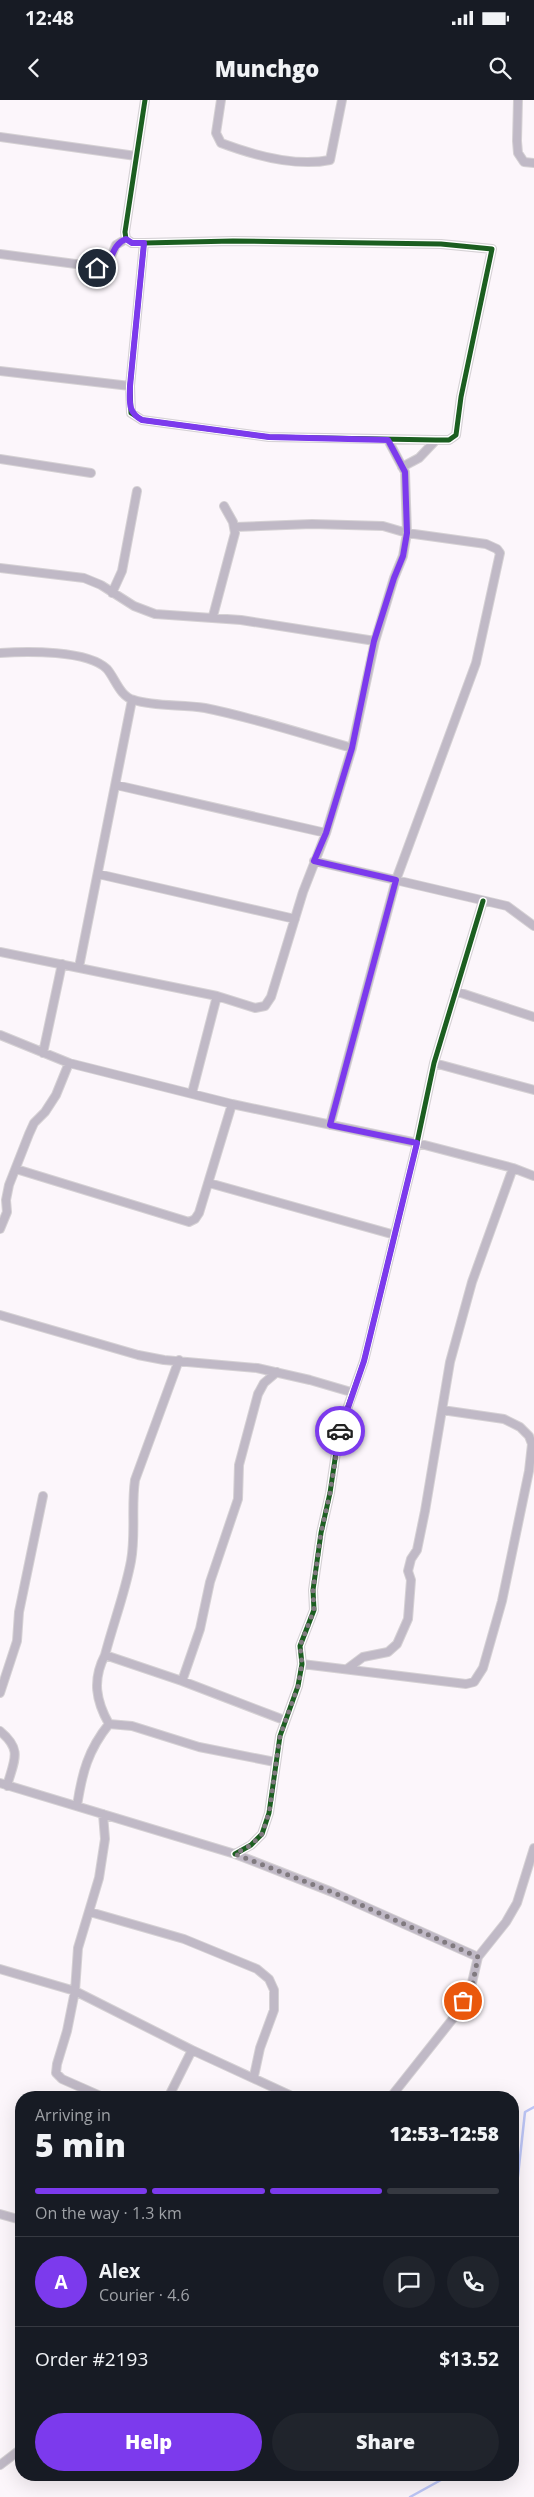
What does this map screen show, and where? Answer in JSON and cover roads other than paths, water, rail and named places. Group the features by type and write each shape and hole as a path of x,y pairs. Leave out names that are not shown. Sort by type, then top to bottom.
{"street":[{"path":"144,243 130,386 131,412 142,420 269,437 448,440 456,435 461,397 492,249 441,244 233,241 132,243 126,239 125,232 145,100"},
{"path":"221,100 216,133 221,143 287,160 311,161 330,160 342,100"},
{"path":"518,100 518,153 524,162 534,163"},
{"path":"0,136 136,156"},
{"path":"0,254 106,268 116,245 126,239"},
{"path":"0,371 130,386"},
{"path":"0,952 217,996 255,1008 265,1006 270,997 314,861 326,833 352,748 374,641 403,556 407,533 405,514 406,486 402,467 388,440"},
{"path":"402,467 419,458 436,440"},
{"path":"0,459 91,473"},
{"path":"112,592 122,571 137,491"},
{"path":"213,616 235,533 235,527 224,506"},
{"path":"235,527 350,524 383,526 407,533 486,544 497,549 500,553 476,663 396,880 330,1125"},
{"path":"0,568 84,578 134,606 155,614 213,616 374,641"},
{"path":"0,653 21,652 88,659 99,663 107,670 122,691 132,700 212,710 246,717 352,748"},
{"path":"79,967 132,700"},
{"path":"116,784 326,833"},
{"path":"314,861 508,906 534,926"},
{"path":"98,874 295,919"},
{"path":"235,1854 251,1845 262,1834 269,1813 275,1762 284,1720 298,1686 302,1664 300,1646 314,1610 313,1590 321,1533 330,1493 339,1432 364,1361 417,1143 434,1063 483,901"},
{"path":"43,1053 62,964"},
{"path":"455,991 534,1017"},
{"path":"192,1093 217,996"},
{"path":"0,1035 69,1063 232,1104 417,1143 513,1168 534,1176"},
{"path":"0,1229 7,1212 6,1200 9,1184 34,1123 45,1112 56,1095 69,1063"},
{"path":"434,1063 534,1090"},
{"path":"16,1169 189,1222 195,1219 199,1213 232,1104"},
{"path":"347,1669 363,1656 388,1652 396,1644 408,1619 410,1580 408,1571 410,1559 417,1550 450,1362 472,1282 513,1168"},
{"path":"209,1183 395,1235"},
{"path":"0,1315 138,1355 277,1372 352,1392"},
{"path":"109,1724 96,1695 98,1668 105,1655 131,1561 135,1516 132,1496 135,1480 179,1360"},
{"path":"182,1681 200,1629 210,1582 238,1499 238,1465 258,1394 264,1384 277,1372"},
{"path":"302,1664 466,1684 474,1682 483,1668 502,1601 529,1471 532,1444 520,1427 504,1419 442,1410"},
{"path":"0,1693 17,1641 20,1612 43,1496"},
{"path":"105,1655 182,1681 284,1720"},
{"path":"109,1724 132,1726 199,1747 275,1762"},
{"path":"77,1806 83,1769 97,1739 109,1724"},
{"path":"0,1731 10,1740 16,1754 4,1785 235,1854 332,1892 478,1957"},
{"path":"89,2091 62,2079 56,2074 75,1991 78,1948 99,1878 105,1839 103,1814"},
{"path":"396,2091 455,2016 472,1987 478,1957 506,1922 517,1903 534,1848"},
{"path":"90,1912 184,1939 257,1969 269,1979 274,1990 274,2010 260,2048 254,2076"},
{"path":"0,1969 75,1991 192,2050 254,2076 283,2091"},
{"path":"172,2091 192,2050"},
{"path":"0,2214 15,2218"},
{"path":"0,2465 15,2454"}],"waterway":[{"path":"519,2166 525,2112 534,2107"},
{"path":"410,2497 439,2481"}]}
